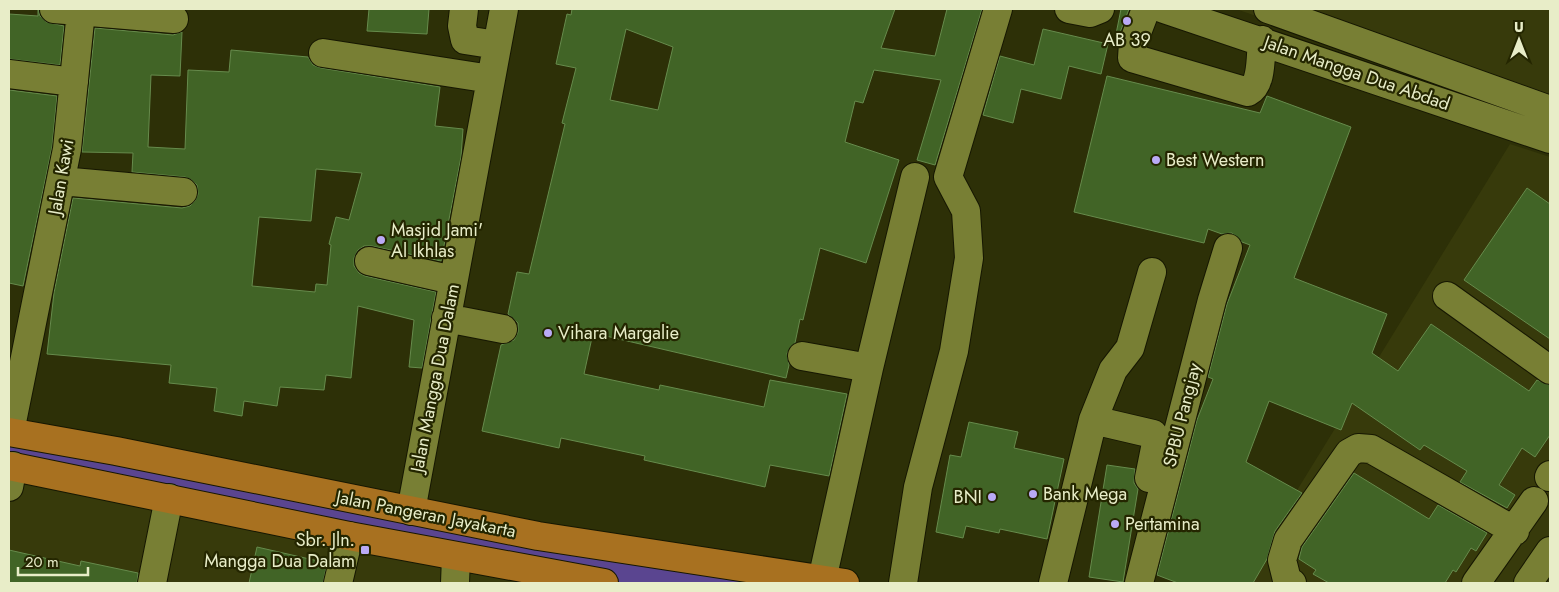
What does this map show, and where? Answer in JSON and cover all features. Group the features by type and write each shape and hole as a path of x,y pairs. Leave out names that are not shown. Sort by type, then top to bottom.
{"main road":[{"name":"Jalan Pangeran Jayakarta","path":"9,432 116,451 192,468 538,536 834,581"},
{"path":"109,486 124,478 126,470 116,451"},
{"path":"177,500 181,491 181,482 192,468"},
{"name":"Jalan Pangeran Jayakarta","path":"10,473 109,486 349,536 455,570 604,583"}],"street":[{"path":"54,9 174,19"},
{"path":"464,9 462,26 465,40 498,45"},
{"name":"Jalan Mangga Dua Dalam","path":"411,511 504,9"},
{"path":"903,583 918,487 954,352 969,258 966,211 948,177 998,9"},
{"path":"1069,9 1090,14 1100,9"},
{"path":"1146,9 1133,44 1132,58 1248,92 1254,88 1257,82 1262,40"},
{"name":"Jalan Mangga Dua Abdad","path":"1164,9 1262,40 1550,139"},
{"path":"1268,9 1550,110"},
{"name":"Jalan Kawi","path":"9,432 61,181 81,11"},
{"path":"323,53 491,79"},
{"path":"9,74 74,82"},
{"path":"1464,110 1476,84"},
{"path":"1501,122 1512,96"},
{"path":"834,581 868,368 914,177"},
{"path":"61,181 183,192"},
{"name":"SPBU Pangjay","path":"1139,583 1212,300 1228,248"},
{"path":"369,261 454,280"},
{"path":"1053,583 1093,420 1113,370 1130,348 1152,272"},
{"path":"1446,296 1550,370"},
{"path":"446,318 503,329"},
{"path":"802,356 868,368"},
{"name":"SPBU Pangjay","path":"1093,420 1151,432 1155,436 1156,443 1127,583"},
{"path":"1292,583 1287,580 1282,560 1288,540 1349,453 1358,448 1370,449 1515,531"},
{"path":"152,583 177,500"},
{"path":"1476,583 1515,531 1534,501"},
{"path":"338,583 349,536"},
{"path":"1528,583 1550,552"}],"shaded area":[{"path":"1236,9 1550,9 1550,118"},
{"path":"1510,144 1550,157 1550,583 1240,583"},
{"path":"9,431 845,583 613,583 9,467"},
{"path":"9,468 612,583 9,583"}],"building":[{"path":"38,9 40,16 46,22 64,26 60,65 9,59 9,14 38,16"},
{"path":"369,9 429,9 427,34 367,31"},
{"path":"572,9 895,9 881,48 935,56 947,9 982,9 935,165 917,160 941,80 874,70 863,103 855,101 845,142 899,160 866,263 820,248 803,320 800,319 795,343 787,353 789,365 786,378 593,333 584,374 659,390 660,385 764,407 770,380 847,394 829,476 770,465 765,487 644,460 645,456 561,438 559,448 482,431 501,345 514,340 518,332 518,323 508,314 517,272 529,274 565,124 562,123 576,68 556,64 567,14 571,15","holes":["626,29 673,47 658,110 610,100"]},
{"path":"1121,9 1129,9 1119,35 1116,34"},
{"path":"95,28 173,35 182,32 180,76 151,75 148,147 185,149 188,70 229,72 231,50 308,57 313,65 321,68 440,87 435,126 463,129 461,157 441,261 372,246 364,246 358,250 354,258 354,266 359,273 365,276 436,292 422,368 409,367 414,320 358,306 351,378 326,375 324,390 280,387 277,406 244,401 242,416 214,411 217,388 169,383 171,365 47,354 54,293 73,198 182,208 190,206 198,194 197,185 185,177 132,172 133,153 82,152","holes":["316,169 362,173 349,220 336,217 329,244 331,245 327,285 316,284 315,292 252,286 259,217 311,221"]},
{"path":"1043,29 1108,44 1101,74 1069,66 1061,99 1021,89 1013,123 983,115 1000,56 1034,65"},
{"path":"1107,76 1260,113 1267,96 1351,127 1294,278 1387,314 1372,353 1398,371 1431,324 1529,391 1537,380 1550,385 1550,435 1535,457 1522,448 1499,485 1515,495 1507,508 1460,482 1467,471 1424,445 1420,450 1352,403 1341,430 1269,401 1246,462 1302,493 1275,531 1267,559 1253,583 1178,583 1157,575 1197,420 1213,379 1208,377 1227,304 1250,245 1242,242 1232,233 1222,234 1208,229 1204,243 1074,212"},
{"path":"9,90 57,96 52,147 23,286 9,283"},
{"path":"1527,188 1550,204 1550,339 1464,280"},
{"path":"969,422 1018,432 1014,448 1064,459 1047,539 1000,529 999,533 966,526 963,538 936,532 950,455 961,457"},
{"name":"Pertamina","path":"1107,465 1135,469 1134,483 1138,489 1123,582 1089,577"},
{"path":"1354,473 1429,519 1438,505 1487,533 1476,551 1471,548 1456,572 1453,570 1445,583 1329,583 1313,574 1316,570 1299,559 1302,547"},
{"path":"257,547 327,563 323,583 249,583"},
{"path":"9,550 80,566 81,561 138,573 137,583 9,583"}],"place":[{"name":"AB 39","path":"1127,21"},
{"name":"Best Western","path":"1156,160"},
{"name":"Masjid Jami' Al Ikhlas","path":"381,240"},
{"name":"Vihara Margalie","path":"548,333"},
{"name":"Bank Mega","path":"1033,494"},
{"name":"BNI","path":"992,497"},
{"name":"Pertamina","path":"1115,524"},
{"name":"Sbr. Jln. Mangga Dua Dalam","path":"365,550"}]}
